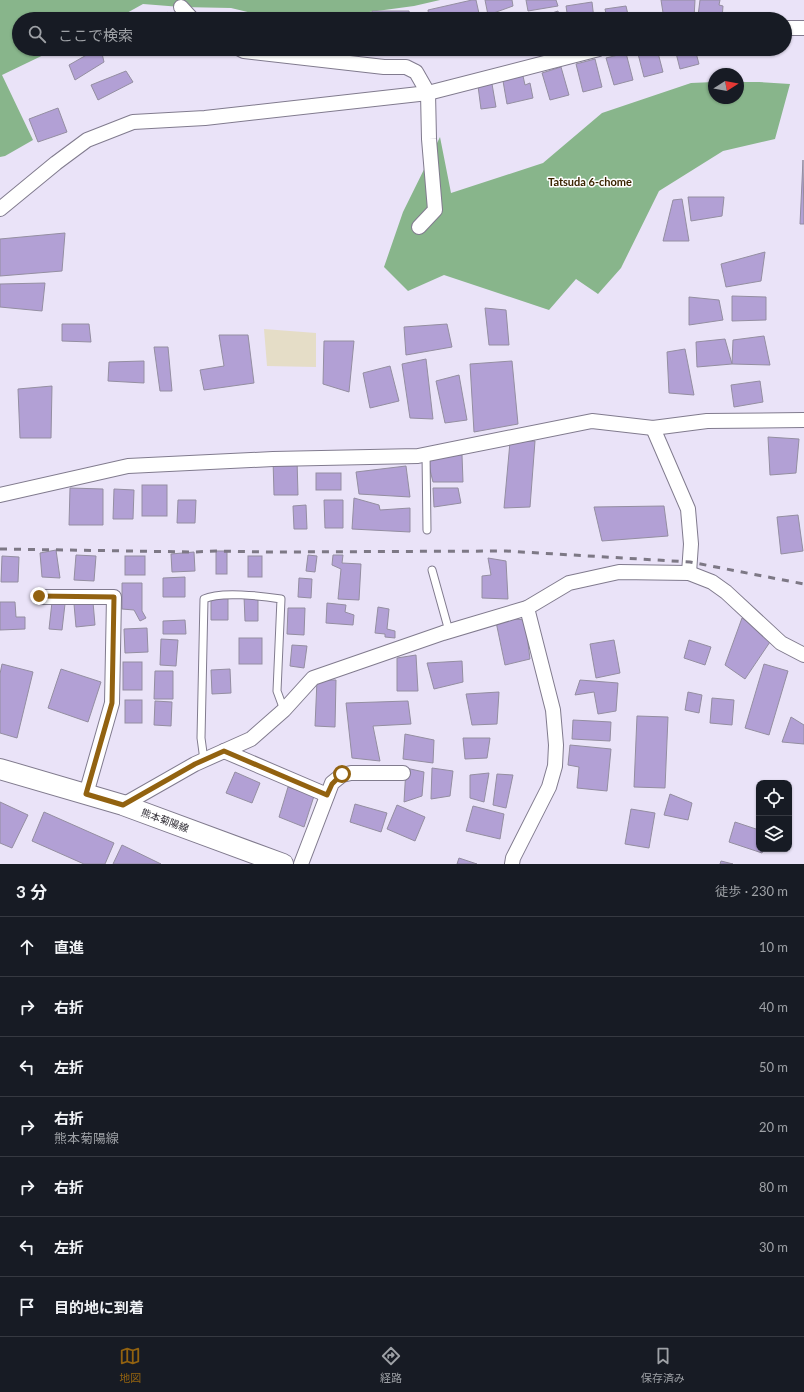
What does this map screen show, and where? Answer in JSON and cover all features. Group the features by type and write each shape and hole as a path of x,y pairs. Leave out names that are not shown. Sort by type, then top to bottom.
{"main road":[{"name":"熊本菊陽線","path":"0,769 123,805 283,864"}],"street":[{"path":"181,7 186,12"},
{"path":"792,28 804,28"},
{"path":"288,56 384,67 406,67 416,72 428,93 428,138 435,210 419,227"},
{"path":"0,209 56,163 87,140 133,122 205,118 428,93 572,56"},
{"path":"0,495 128,466 273,459 418,456 592,421 653,428 707,421 804,420"},
{"path":"653,428 688,509 691,544 689,573"},
{"path":"123,805 204,760 251,739 284,710 313,678 449,631 527,608 569,583 619,572 689,573 712,582 726,592 781,643 804,655"},
{"path":"39,596 114,597 112,703 86,794"},
{"path":"512,864 513,858 549,787 555,766 556,745 553,710 527,608"},
{"path":"224,751 327,795"},
{"path":"301,864 332,784 342,774 403,773"}],"lane":[{"path":"426,454 426,530"},
{"path":"432,570 449,631"},
{"path":"204,760 201,738 204,599 211,596 221,595 258,596 281,599 277,691 284,710"}],"shaded area":[{"path":"264,329 316,333 316,367 267,366"}],"green space":[{"path":"0,0 440,0 414,6 369,12 247,12 231,8 181,7 143,4 129,12 12,12 12,56 41,56 2,75 33,140 5,156 0,157"},
{"path":"708,82 708,104 744,104 744,82 790,84 775,139 723,151 659,191 621,268 598,294 576,279 549,310 444,275 408,291 384,267 403,212 440,137 451,193 543,163 602,113 691,83"}],"building":[{"path":"476,0 479,12 428,12 428,10"},
{"path":"485,0 512,0 513,6 496,12 487,12"},
{"path":"526,0 556,0 558,6 528,11"},
{"path":"661,0 695,0 694,12 663,12"},
{"path":"700,0 720,0 719,5 723,6 723,12 698,12"},
{"path":"592,2 593,12 567,12 566,6"},
{"path":"626,6 627,12 606,12 605,9"},
{"path":"372,11 409,12 372,12"},
{"path":"85,56 103,56 104,62 75,80 69,65"},
{"path":"614,56 627,56 633,80 614,85 606,58"},
{"path":"639,56 659,56 663,72 644,77"},
{"path":"677,56 697,56 699,64 680,69"},
{"path":"595,59 602,87 583,92 576,64"},
{"path":"561,67 569,95 550,100 542,73"},
{"path":"126,71 133,82 98,100 91,85"},
{"path":"523,76 525,85 530,83 533,98 507,104 503,81"},
{"path":"492,84 496,107 481,109 478,86"},
{"path":"58,108 67,132 38,142 29,119"},
{"path":"803,160 804,224 800,224"},
{"path":"688,197 724,197 722,216 691,221"},
{"path":"682,199 689,241 663,241 673,200"},
{"path":"65,233 62,271 0,276 0,239"},
{"path":"765,252 761,281 726,287 721,264"},
{"path":"45,283 42,311 0,307 0,284"},
{"path":"732,296 766,297 766,320 732,321"},
{"path":"689,297 719,300 723,320 689,325"},
{"path":"485,308 506,310 509,345 489,345"},
{"path":"62,324 89,324 91,342 62,341"},
{"path":"447,324 452,347 406,355 404,327"},
{"path":"219,335 248,335 254,383 204,390 200,370 224,366"},
{"path":"764,336 770,365 732,364 733,340"},
{"path":"725,339 732,364 697,367 696,342"},
{"path":"324,341 354,341 349,392 323,384"},
{"path":"154,347 168,347 172,391 160,391"},
{"path":"685,349 694,395 669,393 667,352"},
{"path":"426,359 433,419 410,418 402,364"},
{"path":"144,361 144,383 108,381 109,362"},
{"path":"512,361 518,424 474,432 470,364"},
{"path":"390,366 399,401 370,408 363,373"},
{"path":"459,375 467,420 445,423 436,381"},
{"path":"760,381 763,402 734,407 731,385"},
{"path":"52,386 51,438 20,438 18,389"},
{"path":"768,437 799,439 796,473 770,475"},
{"path":"535,441 530,507 504,508 510,442"},
{"path":"426,454 446,456 462,455 463,482 433,482"},
{"path":"273,459 297,459 298,495 274,495"},
{"path":"406,466 410,497 359,494 356,472"},
{"path":"316,473 341,473 341,490 316,490"},
{"path":"142,485 167,485 167,516 142,516"},
{"path":"70,488 103,489 103,525 69,525"},
{"path":"433,488 458,488 461,503 434,507"},
{"path":"114,489 134,490 133,519 113,519"},
{"path":"354,498 379,505 380,510 410,508 410,532 352,529"},
{"path":"178,500 196,500 195,523 177,523"},
{"path":"324,500 343,500 343,528 325,528"},
{"path":"306,505 307,529 294,529 293,506"},
{"path":"664,506 668,536 602,541 594,507"},
{"path":"798,515 803,551 781,554 777,517"},
{"path":"56,550 60,578 42,577 40,553"},
{"path":"216,551 227,551 227,574 216,574"},
{"path":"194,552 195,571 172,572 171,554"},
{"path":"76,555 96,556 94,581 74,580"},
{"path":"308,555 317,556 315,572 306,571"},
{"path":"333,555 343,555 342,563 361,564 359,600 338,599 341,569 332,565"},
{"path":"2,556 19,557 18,582 1,582"},
{"path":"125,556 145,556 145,575 125,575"},
{"path":"248,556 262,556 262,577 248,577"},
{"path":"488,558 506,561 508,599 482,598 482,576 491,575"},
{"path":"185,577 185,597 163,597 163,578"},
{"path":"299,578 312,579 311,598 298,597"},
{"path":"122,583 142,583 142,611 146,618 140,621 134,610 122,609"},
{"path":"228,595 228,620 211,620 211,596"},
{"path":"244,596 258,596 258,621 245,621"},
{"path":"0,602 15,602 16,617 25,617 25,629 0,630"},
{"path":"52,602 65,604 62,630 49,629"},
{"path":"93,602 95,625 76,627 74,604"},
{"path":"327,603 346,605 345,612 354,615 353,625 326,623"},
{"path":"378,607 389,609 387,629 395,631 395,638 385,637 385,634 375,633"},
{"path":"288,608 305,608 304,635 287,634"},
{"path":"495,617 525,620 530,659 505,665"},
{"path":"742,618 772,639 745,679 725,665"},
{"path":"185,620 186,634 163,634 163,621"},
{"path":"147,628 148,652 125,653 124,629"},
{"path":"239,638 262,638 262,664 239,664"},
{"path":"161,639 178,640 176,666 160,665"},
{"path":"614,640 620,673 596,678 590,644"},
{"path":"689,640 711,647 705,665 684,658"},
{"path":"292,645 307,646 304,668 290,666"},
{"path":"416,655 418,691 397,691 397,658"},
{"path":"462,661 463,682 434,689 427,663"},
{"path":"123,662 142,662 142,690 123,690"},
{"path":"2,664 33,672 17,738 0,733 0,674"},
{"path":"764,664 788,671 769,735 745,728"},
{"path":"61,669 101,682 88,722 48,708"},
{"path":"230,669 231,693 212,694 211,670"},
{"path":"155,671 173,671 173,699 154,699"},
{"path":"317,680 336,680 335,727 315,726"},
{"path":"580,680 618,683 616,711 598,714 594,692 575,695"},
{"path":"499,692 497,724 472,725 466,694"},
{"path":"688,692 702,695 699,713 685,710"},
{"path":"712,698 734,700 732,725 710,723"},
{"path":"125,700 142,700 142,723 125,723"},
{"path":"155,701 172,702 171,726 154,725"},
{"path":"408,701 411,724 373,726 380,761 352,758 346,703"},
{"path":"637,716 668,717 665,788 634,787"},
{"path":"791,717 804,725 804,744 782,742"},
{"path":"573,720 611,722 610,741 572,739"},
{"path":"405,734 434,740 433,763 403,759"},
{"path":"463,738 490,738 487,758 465,759"},
{"path":"570,745 611,749 607,791 577,788 579,767 568,765"},
{"path":"406,768 424,772 422,796 404,802"},
{"path":"432,768 453,771 450,796 431,799"},
{"path":"235,772 260,783 252,803 226,793"},
{"path":"489,773 484,802 470,798 470,775"},
{"path":"497,774 513,775 506,808 493,805"},
{"path":"288,787 314,796 304,827 279,817"},
{"path":"670,794 692,803 688,820 664,815"},
{"path":"0,802 28,815 12,848 0,843"},
{"path":"355,804 387,813 381,832 350,822"},
{"path":"397,805 425,817 415,841 387,829"},
{"path":"473,806 504,814 500,839 466,831"},
{"path":"631,809 655,813 649,848 625,844"},
{"path":"44,812 114,843 105,864 84,864 32,841"},
{"path":"735,822 756,829 756,851 729,842"},
{"path":"122,845 161,864 113,864"},
{"path":"459,858 477,864 457,864"},
{"path":"721,861 733,864 720,864"}],"railway":[{"path":"0,549 194,552 506,551 690,562 804,584"}],"district":[{"name":"Tatsuda 6-chome","path":"590,182"}],"route":[{"path":"39,596 114,597 112,703 86,794 123,805 150,788 195,764 224,751 327,795 332,784 342,774"}]}
